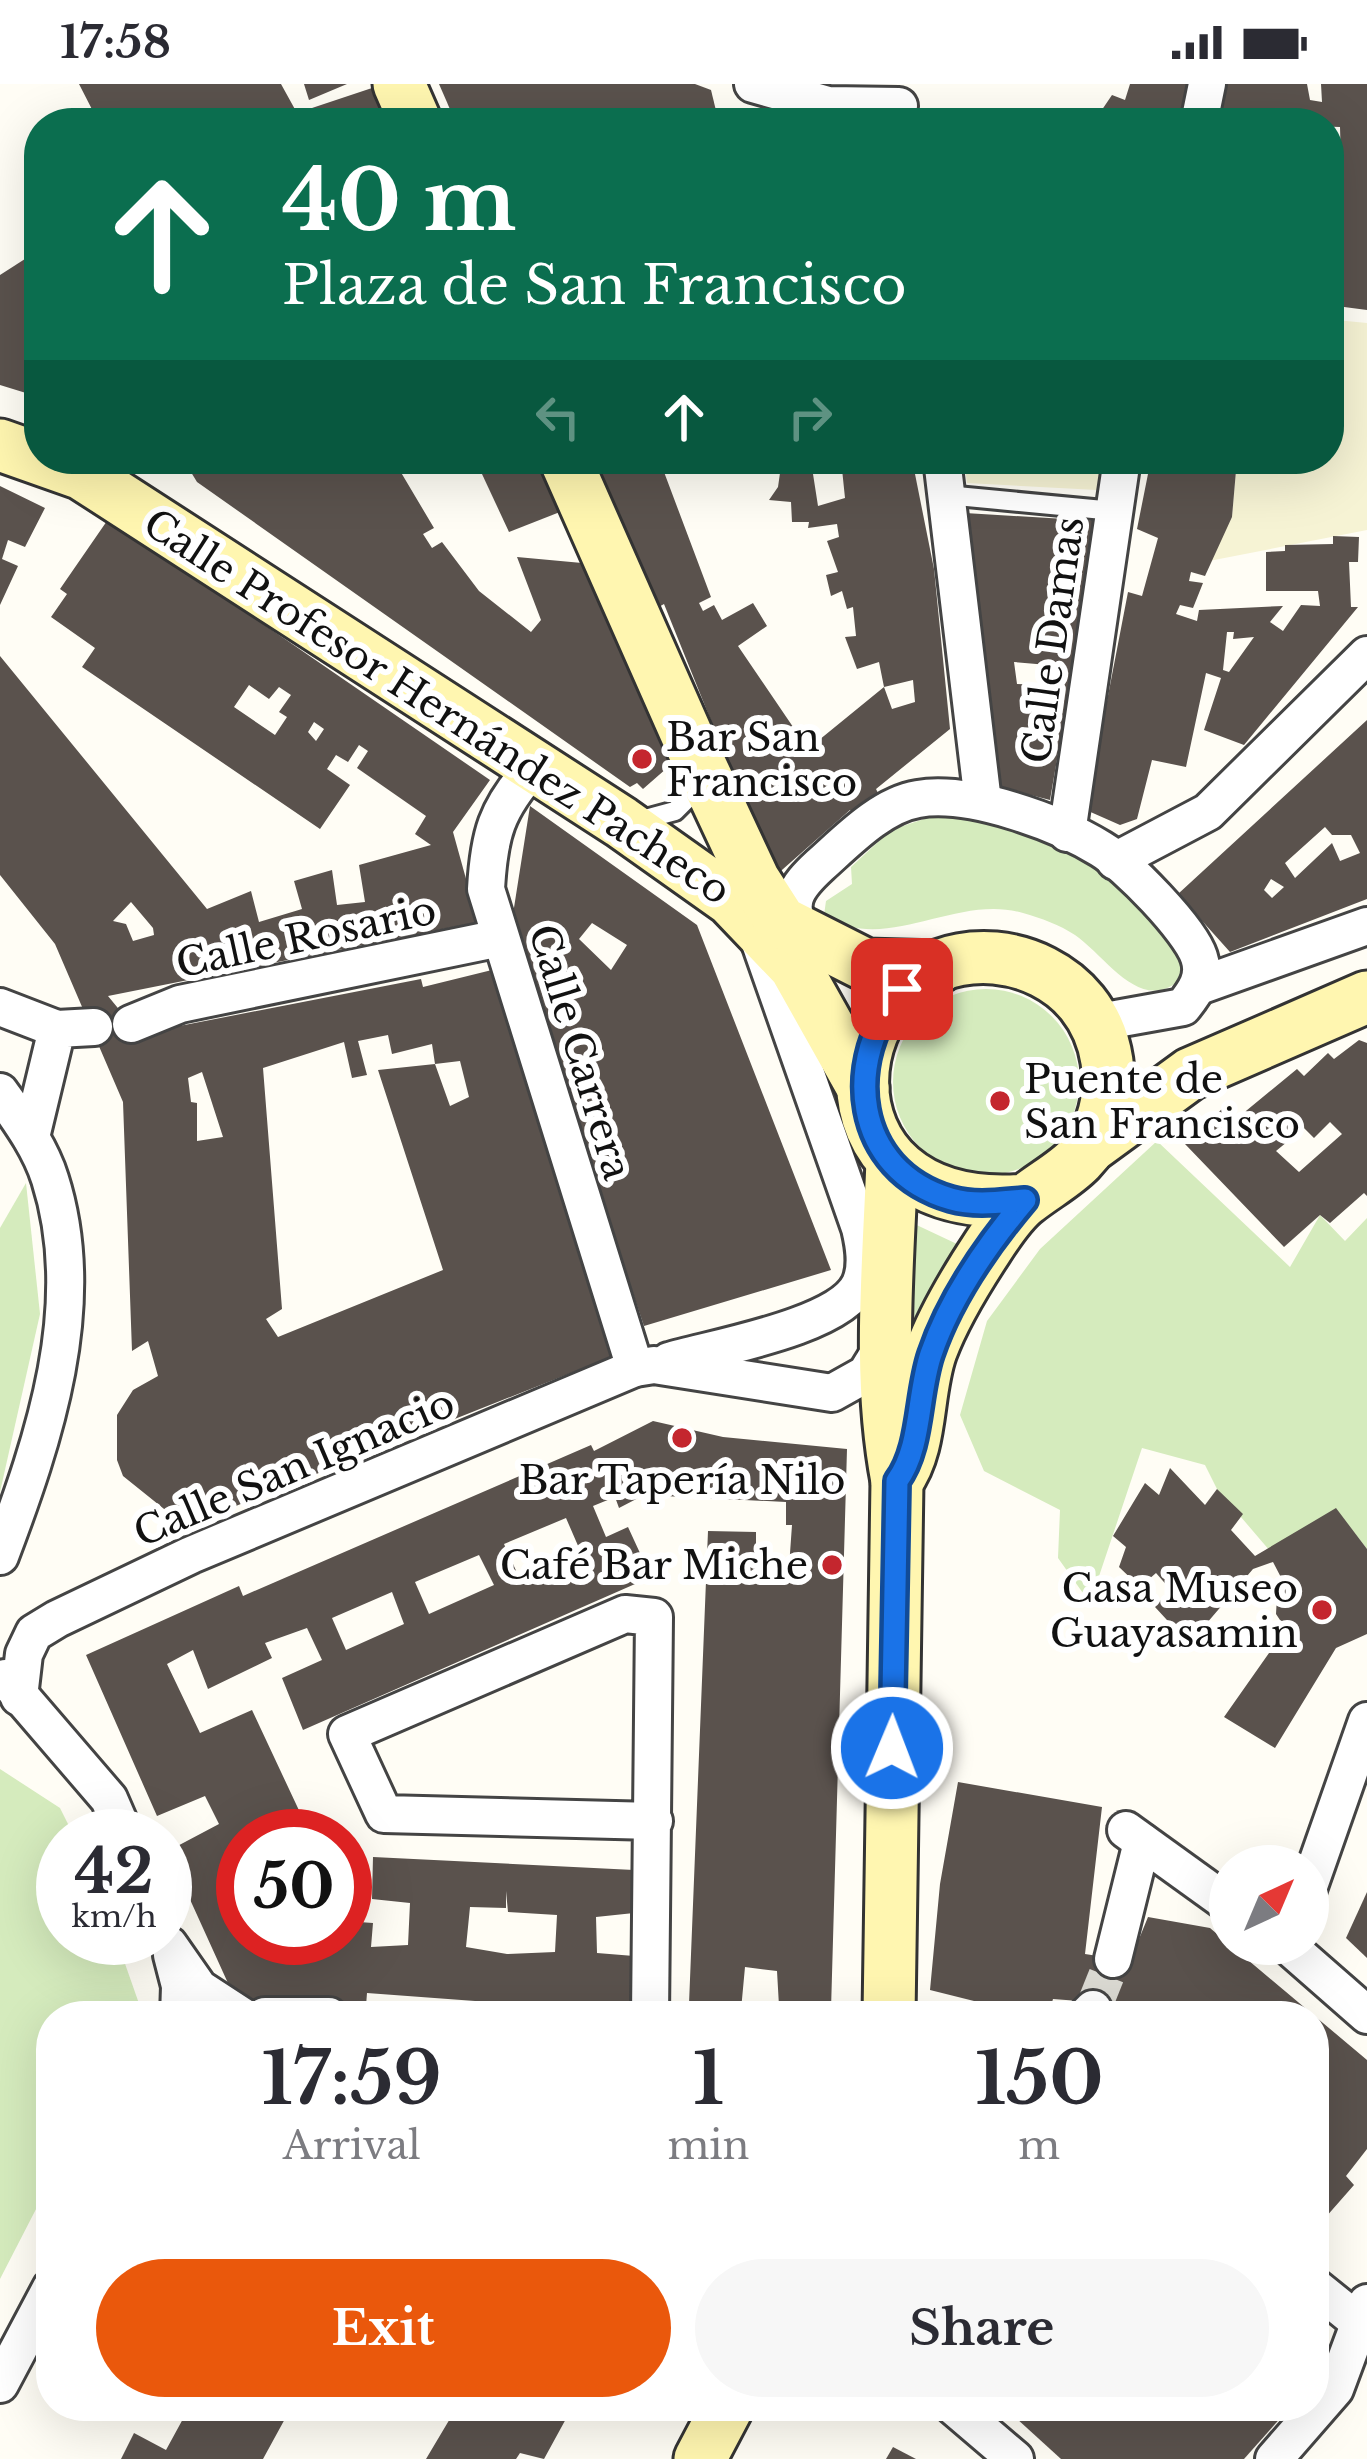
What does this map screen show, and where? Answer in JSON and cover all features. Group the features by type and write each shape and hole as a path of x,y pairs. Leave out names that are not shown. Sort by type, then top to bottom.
{"main road":[{"name":"Calle Profesor Hernández Pacheco","path":"79,474 533,768 775,908 808,986 863,1088"},
{"path":"572,474 706,778 775,908 866,965 939,967 983,958 1027,965 1066,987 1099,1033 1109,1087 1090,1148"},
{"path":"939,967 902,989 876,1024 863,1088 872,1127 892,1161 918,1184 949,1198 983,1204 1025,1200"},
{"path":"897,1481 909,1464 919,1398 940,1333 986,1249 1025,1200 1066,1174 1090,1148 1190,1074 1367,997"},
{"path":"1099,1033 1190,1074"},
{"path":"889,2001 897,1481 889,1439 885,1343 892,1161"},
{"path":"700,2459 720,2421"}],"street":[{"path":"753,84 827,105 900,104"},
{"name":"Calle Damas","path":"1067,833 1119,474"},
{"path":"944,477 983,802"},
{"path":"1115,861 1208,812 1367,655"},
{"name":"Calle Carrera","path":"533,768 514,790 489,835 486,889 645,1367"},
{"path":"775,908 857,832 913,799 983,802 1067,833 1115,861 1149,893 1200,958 1199,986"},
{"name":"Calle San Ignacio","path":"10,1684 34,1633 191,1555 645,1367 806,1322 853,1293 860,1283 865,1248 775,908"},
{"path":"1099,1033 1184,1006 1199,986 1367,926"},
{"name":"Calle Rosario","path":"131,1024 180,1004 500,938"},
{"path":"0,1007 76,1028 31,1136"},
{"path":"0,1092 31,1136 50,1179 63,1245 61,1348 39,1456 0,1556"},
{"path":"645,1367 832,1393 866,1374 885,1343"},
{"path":"650,2001 654,1821 654,1616 626,1613 347,1734 384,1814 654,1821"},
{"path":"10,1684 74,1752 114,1809"},
{"path":"1323,1845 1367,1721"},
{"path":"1113,1959 1134,1836 1209,1889"},
{"path":"174,1965 179,2001"},
{"path":"184,1965 199,1988 219,2001"},
{"path":"1311,1965 1367,2015"},
{"path":"1329,2294 1364,2313 1329,2396"},
{"path":"0,2384 36,2316"},
{"path":"971,2421 1015,2459"},
{"path":"1274,2459 1307,2421"}],"lane":[{"path":"944,477 1114,511"},
{"path":"621,822 675,812 695,797 706,778"}],"shaded area":[{"path":"1344,321 1367,323 1367,530 1209,561 1232,517 1236,474 1344,474"},
{"path":"966,474 1119,474 1116,491 967,483"}],"green space":[{"path":"939,814 1018,830 1080,858 1107,877 1158,929 1184,963 1182,978 1153,991 1139,987 1075,935 1023,913 972,911 871,929 847,926 824,915 826,901 852,884 851,867 891,830"},
{"path":"986,989 1022,996 1052,1016 1072,1046 1079,1082 1072,1118 1052,1148 1022,1168 986,1175 950,1168 920,1148 900,1118 893,1082 900,1046 920,1016 950,996"},
{"path":"1157,1141 1290,1267 1320,1215 1345,1241 1367,1218 1367,1549 1336,1509 1270,1551 1217,1489 1205,1465 1142,1448 1090,1603 1058,1558 1060,1510 984,1471 960,1415 987,1321 1040,1249"},
{"path":"26,1183 40,1314 0,1492 0,1228"},
{"path":"906,1220 957,1244 915,1335 898,1405"},
{"path":"0,1769 60,1809 36,1809 36,1965 125,1965 138,2001 36,2001 36,2209 0,2279"}],"building":[{"path":"79,84 281,84 294,108 91,108"},
{"path":"304,84 347,84 309,100"},
{"path":"384,84 394,108 312,108"},
{"path":"439,84 695,84 711,90 715,108 449,108"},
{"path":"1130,84 1206,84 1201,108 1103,108 1112,95 1125,100"},
{"path":"1227,84 1307,84 1310,100 1322,102 1321,84 1367,84 1367,310 1344,307 1344,108 1223,108"},
{"path":"24,260 24,392 0,385 0,275"},
{"path":"192,474 402,474 434,528 423,534 432,548 442,542 479,591 531,632 541,620 517,557 582,563 675,761 643,789 637,783 630,787 197,482"},
{"path":"482,474 552,474 565,510 509,532"},
{"path":"599,474 665,474 711,597 699,603 703,611 714,605 722,620 753,603 767,626 738,646 808,749 884,687 879,662 857,669 845,637 856,636 853,607 847,609 842,591 831,596 826,575 838,572 827,541 839,537 837,524 808,528 809,522 792,522 791,502 769,500 780,474 813,474 818,506 845,498 843,474 915,474 934,569 950,729 876,789 880,797 855,815 850,810 774,877 664,604 657,608","holes":["913,680 915,702 892,709 884,687"]},
{"path":"1148,474 1236,474 1232,517 1205,576 1191,572 1189,581 1203,583 1193,608 1180,605 1176,614 1197,621 1199,610 1283,606 1270,622 1283,631 1301,605 1320,606 1318,591 1266,591 1266,552 1285,551 1285,545 1333,544 1333,536 1359,537 1358,562 1349,562 1351,607 1358,607 1244,745 1204,730 1221,678 1206,673 1186,767 1152,760 1137,819 1120,825 1086,810 1128,592 1142,596 1158,538 1137,529","holes":["1227,632 1234,632 1233,639 1254,637 1229,672 1223,670"]},
{"path":"0,486 45,508 25,547 8,540 2,559 18,566 0,605"},
{"path":"965,513 1098,521 1050,800 1000,787","holes":["1014,662 1048,665 1045,685 1017,684"]},
{"path":"109,518 490,780 453,832 478,922 108,996 131,1024 133,1035 421,979 423,987 496,969 616,1355 203,1519 179,1521 123,1476 117,1460 117,1415 133,1390 158,1376 148,1341 132,1351 123,1102 55,944 0,875 0,656 207,909 251,891 259,922 302,909 294,881 332,870 337,905 365,902 359,865 431,845 415,834 426,816 357,768 368,751 359,745 348,762 336,755 327,769 350,785 320,829 82,667 95,648 51,617 67,594 60,589","holes":["249,685 269,699 279,687 291,695 279,712 287,717 275,735 234,707","314,722 324,729 316,741 308,732","131,902 154,935 133,941 126,924 113,921","388,1035 392,1054 432,1044 435,1064 378,1070 443,1270 278,1337 266,1319 282,1309 263,1068 344,1042 352,1078 367,1075 358,1041","460,1061 469,1097 450,1106 435,1064","202,1072 223,1137 197,1141 197,1103 191,1102 188,1078"]},
{"path":"1367,720 1367,899 1230,952 1178,894","holes":["1325,827 1332,835 1351,835 1360,853 1340,861 1332,843 1295,878 1285,863","1271,879 1284,887 1272,898 1264,890"]},
{"path":"530,806 697,925 831,1270 644,1326 527,977 513,914","holes":["592,923 627,945 611,970 579,939"]},
{"path":"1359,1040 1367,1043 1367,1196 1364,1193 1330,1223 1320,1215 1284,1247 1185,1144 1223,1108 1235,1120 1297,1069 1304,1076 1328,1053 1334,1059","holes":["1330,1122 1342,1134 1299,1172 1276,1151 1304,1128 1314,1138"]},
{"path":"653,1421 723,1437 847,1449 831,2001 779,2001 777,1971 745,1967 742,2001 689,2001 708,1531 756,1532 756,1568 789,1567 792,1525 786,1525 786,1502 644,1495 619,1508 615,1497 593,1506 606,1537 628,1527 651,1577 303,1730 282,1678 322,1660 307,1628 265,1643 272,1658 208,1689 193,1650 167,1664 200,1733 252,1710 298,1809 216,1809 216,1818 205,1796 174,1809 154,1809 86,1655 239,1586 243,1596 591,1445 594,1451","holes":["566,1518 579,1548 518,1575 504,1544","479,1555 494,1585 429,1614 415,1582","392,1592 404,1624 346,1650 332,1618"]},
{"name":"Casa Museo Guayasamin","path":"1170,1468 1205,1505 1217,1489 1243,1514 1231,1530 1255,1556 1336,1508 1367,1549 1367,1634 1336,1648 1275,1748 1224,1717 1286,1629 1276,1614 1277,1596 1286,1587 1273,1562 1253,1569 1189,1644 1155,1607 1170,1589 1156,1573 1140,1587 1119,1567 1126,1547 1113,1536 1145,1483 1159,1495"},
{"path":"958,1782 1102,1807 1085,1954 1130,1961 1148,1917 1209,1928 1209,1965 1254,1965 1297,2001 974,2001 930,1990 940,1884"},
{"path":"216,1826 216,1957 192,1904 192,1838"},
{"path":"373,1857 634,1870 634,1913 596,1917 597,1953 634,1956 632,2001 475,2001 367,1993 366,2001 236,2001 220,1965 372,1965 372,1947 408,1945 410,1903 372,1899","holes":["506,1891 508,1912 557,1915 555,1952 507,1954 466,1947 470,1907 506,1908"]},
{"path":"1367,1892 1367,1958 1346,1938"},
{"path":"1329,2028 1367,2060 1367,2149 1346,2176 1354,2185 1329,2213"},
{"path":"182,2421 284,2421 263,2459 121,2459 134,2433 166,2450"},
{"path":"449,2421 565,2421 544,2459 520,2453 516,2459 426,2459"},
{"path":"1019,2421 1278,2421 1244,2459 1061,2459"},
{"path":"893,2447 916,2459 886,2459"}],"tunnel":[{"path":"1096,2001 1113,1959"}],"place":[{"name":"Bar San Francisco","path":"642,759"},
{"name":"Puente de San Francisco","path":"1000,1101"},
{"name":"Bar Tapería Nilo","path":"682,1438"},
{"name":"Café Bar Miche","path":"832,1565"},
{"name":"Casa Museo Guayasamin","path":"1322,1610"}],"route":[{"path":"892,1748 897,1481 909,1464 919,1398 948,1315 986,1249 1025,1200 983,1204 933,1192 904,1173 877,1139 864,1101 863,1066 876,1024 902,989"}]}
